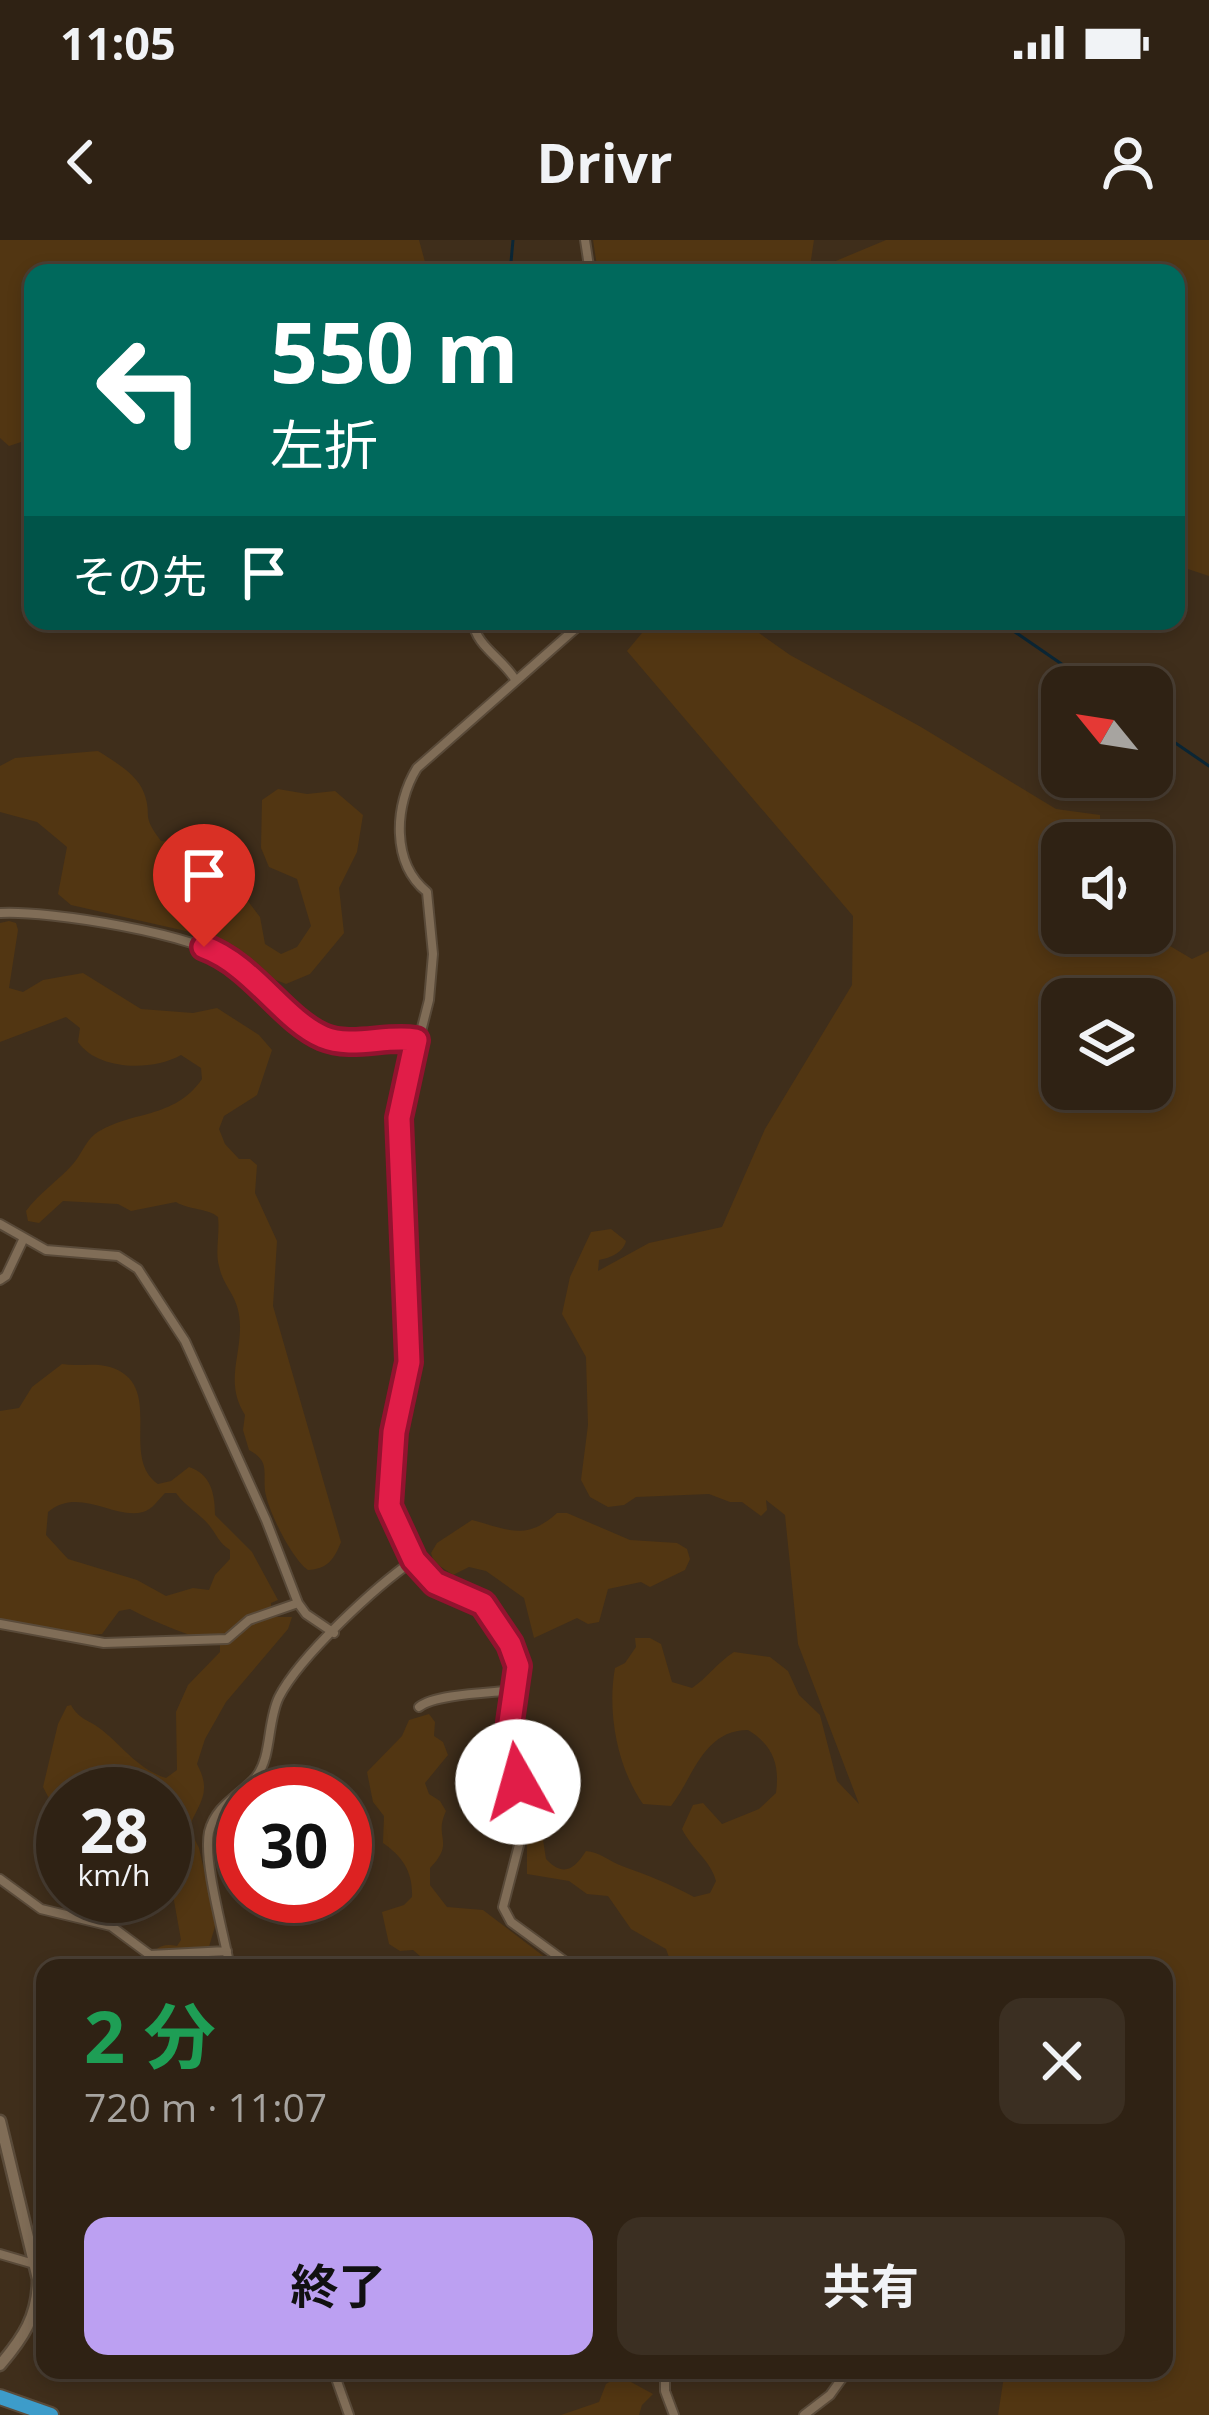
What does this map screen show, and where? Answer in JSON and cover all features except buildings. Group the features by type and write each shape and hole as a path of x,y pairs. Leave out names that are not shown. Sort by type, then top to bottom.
{"highway":[{"path":"0,2397 51,2415"}],"street":[{"path":"476,630 516,681"},
{"path":"562,1959 511,1922 503,1907 519,1845 521,1809 510,1722 518,1666 493,1614 476,1599 435,1583 414,1560 393,1517 388,1492 394,1432 409,1362 399,1118 429,1000 434,953 427,892 411,879 400,829 402,797 417,768 574,630"},
{"path":"0,914 80,917 204,947 234,962 318,1034 346,1042 416,1040"},
{"path":"0,1224 46,1250 118,1256 138,1269 185,1341 298,1603 334,1633"},
{"path":"0,1280 23,1240"},
{"path":"228,1959 210,1858 212,1822 260,1771 278,1700 334,1633 414,1560"},
{"path":"0,1624 104,1643 227,1640 249,1620 298,1603"},
{"path":"418,1707 434,1697 466,1698 514,1690"},
{"path":"0,1879 41,1909 111,1926 149,1955 227,1951"},
{"path":"0,2121 36,2264 0,2254"},
{"path":"0,2365 19,2343 36,2302"},
{"path":"336,2379 349,2415"},
{"path":"665,2379 674,2415"},
{"path":"804,2415 842,2379"}],"shaded area":[{"path":"0,240 419,240 426,264 24,264 24,441 9,446 0,438"},
{"path":"593,240 814,240 810,264 597,264"},
{"path":"886,240 1209,240 1209,576 1185,568 1185,264 831,263"},
{"path":"644,630 755,630 1056,809 1100,815 1100,822 1041,822 1041,954 1173,954 1173,948 1192,959 1209,951 1209,2415 998,2415 1004,2379 1173,2379 1173,1959 670,1959 666,1949 631,1929 608,1896 587,1894 569,1881 527,1874 527,1776 533,1774 546,1859 552,1865 568,1869 586,1851 591,1852 694,1897 710,1893 716,1881 682,1829 693,1805 703,1803 722,1824 759,1809 776,1793 773,1757 748,1730 733,1732 710,1747 671,1806 643,1804 621,1756 612,1703 615,1668 636,1647 635,1638 661,1644 672,1682 692,1688 734,1652 770,1657 788,1671 799,1695 820,1715 837,1781 859,1804 798,1644 785,1515 766,1500 767,1510 761,1516 742,1502 709,1494 636,1497 608,1507 590,1497 581,1480 588,1425 586,1357 562,1314 570,1277 591,1232 611,1229 626,1241 616,1254 599,1260 598,1271 649,1243 722,1227 765,1129 852,985 853,916 627,651"},
{"path":"98,751 141,786 149,820 161,841 186,842 244,896 260,917 265,944 281,954 297,947 311,926 297,879 269,867 261,848 262,800 278,789 307,794 335,791 363,815 357,852 339,888 344,933 310,974 286,984 268,977 239,951 212,937 71,905 58,894 67,847 37,822 0,812 0,766 15,758"},
{"path":"9,921 18,930 9,988 23,992 43,980 83,973 141,1009 193,1013 217,1008 259,1035 272,1050 257,1095 224,1116 219,1129 239,1159 257,1165 255,1193 277,1241 273,1306 341,1542 325,1565 308,1570 295,1556 267,1500 263,1463 249,1450 235,1383 240,1318 219,1266 218,1217 176,1202 131,1211 118,1204 63,1201 39,1223 28,1221 26,1211 73,1164 95,1134 178,1102 202,1079 201,1068 181,1055 141,1066 99,1059 78,1042 80,1028 66,1017 0,1042 0,923"},
{"path":"62,1364 110,1367 127,1376 140,1405 147,1472 158,1484 171,1481 189,1467 202,1474 213,1492 215,1515 252,1552 278,1600 271,1603 272,1617 292,1617 288,1629 226,1702 205,1739 197,1764 204,1791 192,1822 192,1767 177,1767 176,1712 188,1685 220,1652 220,1645 130,1609 119,1611 102,1634 45,1637 0,1630 0,1411 19,1408 32,1387","holes":["165,1493 176,1493 230,1550 230,1559 209,1590 193,1588 166,1596 137,1580 68,1559 46,1535 48,1512 60,1505 84,1503 143,1512"]},
{"path":"557,1513 630,1540 677,1543 687,1549 690,1559 685,1570 650,1587 641,1582 608,1589 599,1622 588,1624 577,1618 534,1638 524,1598 486,1571 469,1567 453,1575 434,1562 431,1553 437,1543 472,1520 526,1530"},
{"path":"71,1705 144,1767 48,1767 58,1724"},
{"path":"429,1714 435,1722 434,1736 443,1742 448,1755 425,1783 446,1811 442,1852 430,1868 430,1885 447,1907 483,1910 547,1959 424,1959 413,1950 400,1951 389,1944 382,1912 404,1905 412,1897 412,1888 405,1866 383,1843 384,1816 373,1802 372,1767 402,1736 409,1720"},
{"path":"192,1834 216,1923 208,1959 150,1959 160,1947 177,1946 181,1940 178,1923 192,1923"},
{"path":"626,2379 653,2394 639,2415 561,2415 599,2402 606,2384"}],"waterway":[{"path":"511,264 513,240"},
{"path":"1012,630 1064,666"},
{"path":"1173,741 1209,766"}],"route":[{"path":"204,947 234,962 327,1038 416,1040 399,1118 409,1362 394,1432 389,1506 414,1560 435,1583 483,1604 510,1644 518,1666 510,1722 518,1782"}]}
